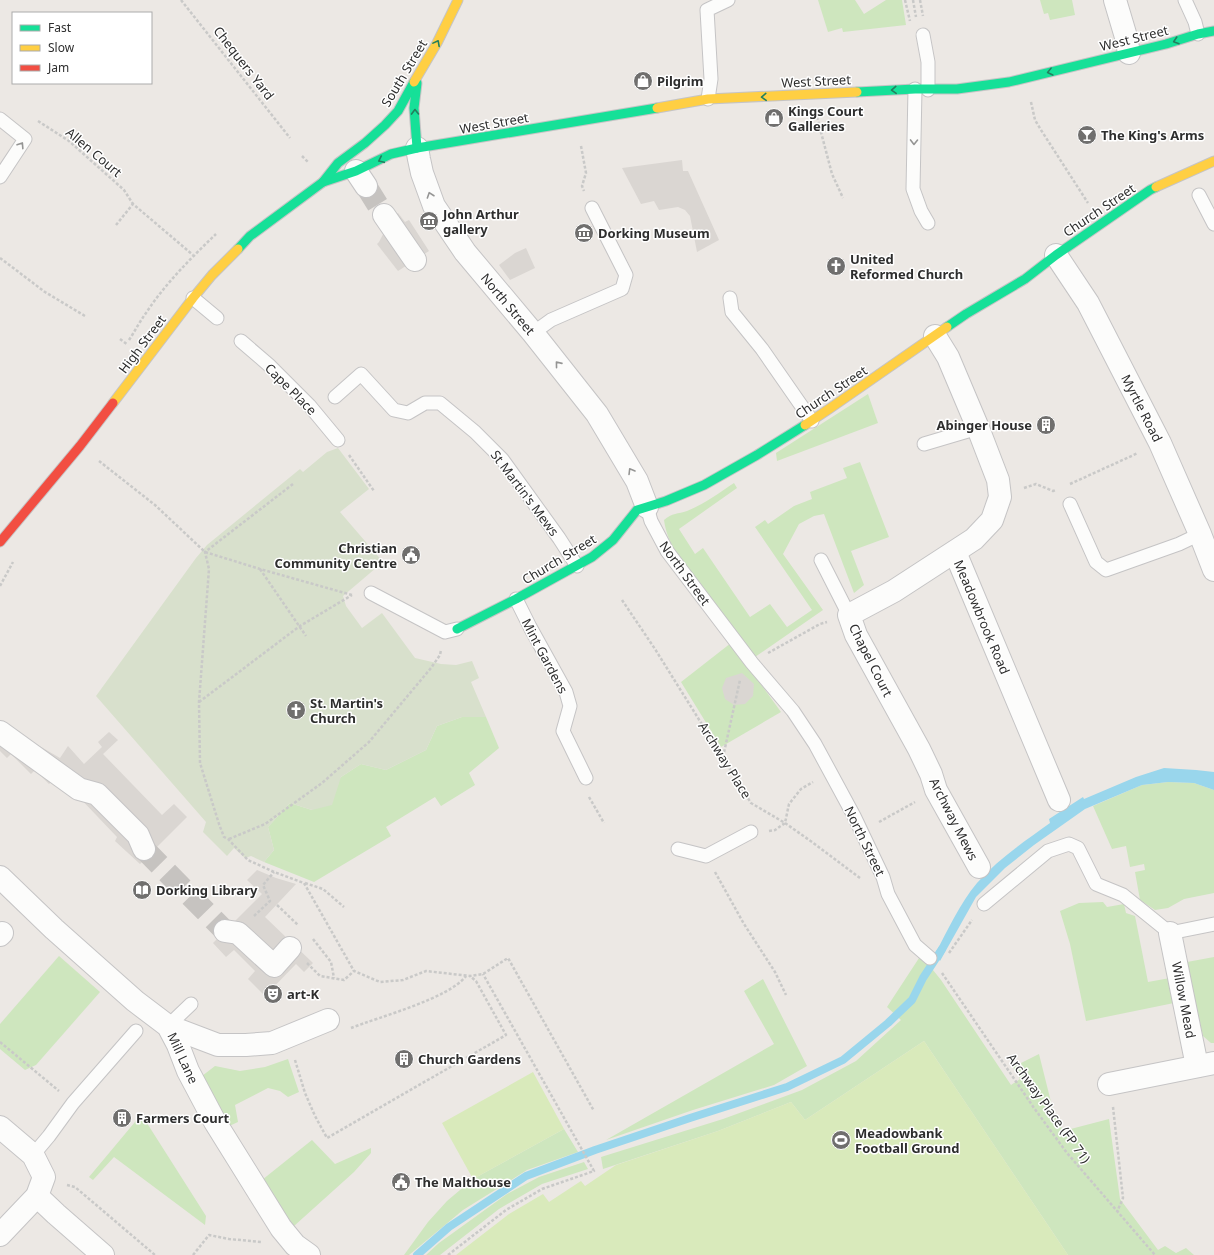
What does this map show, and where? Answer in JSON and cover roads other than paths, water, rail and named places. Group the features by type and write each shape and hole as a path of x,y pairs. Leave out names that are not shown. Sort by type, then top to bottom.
{"main road":[{"name":"South Street","path":"323,182 338,163 365,143 398,111 437,43 458,0"},
{"name":"West Street","path":"323,182 361,178 392,154 418,148 708,99 957,89 1025,78 1214,31"},
{"path":"418,77 414,108 418,148"},
{"name":"Church Street","path":"451,631 516,599 592,557 613,540 636,510 666,501 704,484 757,456 812,421 966,314 1025,278 1150,190 1214,160"},
{"name":"High Street","path":"0,542 80,446 212,275 250,236 323,182"}],"street":[{"path":"1115,0 1129,53"},
{"name":"North Street","path":"418,148 422,173 434,206 465,252 533,333 597,414 637,481 647,507"},
{"path":"384,215 415,260"},
{"name":"Myrtle Road","path":"1056,255 1088,303 1160,443 1200,534 1214,570"},
{"name":"Meadowbrook Road","path":"935,336 948,357 978,428 998,480 1000,496 992,520 974,538 955,552 1059,800"},
{"name":"Chapel Court","path":"919,749 856,635 849,615 894,591 955,552"},
{"path":"0,732 79,789 97,794 138,835 144,849"},
{"name":"Archway Mews","path":"919,749 931,774 936,790 979,867"},
{"name":"Mill Lane","path":"0,877 135,1001 168,1026 178,1045 188,1071 215,1122 281,1228 295,1245 309,1255"},
{"path":"232,932 274,966 290,948"},
{"name":"Willow Mead","path":"1170,933 1205,1065"},
{"path":"168,1026 218,1045 246,1045 272,1043 328,1020"},
{"path":"1110,1084 1205,1065"},
{"path":"0,1127 33,1155 40,1186 56,1214 103,1255"},
{"path":"0,1236 40,1186"}],"lane":[{"path":"708,99 710,79 708,10 728,0"},
{"path":"1185,0 1195,22 1198,34"},
{"path":"923,35 928,62 928,90"},
{"path":"915,90 913,189 921,211 928,223"},
{"path":"0,119 25,139 0,178"},
{"path":"1199,194 1214,224"},
{"path":"533,333 550,320 622,289 626,275 592,208"},
{"path":"193,298 217,318"},
{"path":"730,298 732,312 762,349 812,421"},
{"name":"Cape Place","path":"241,341 270,366 309,405 338,440"},
{"name":"St Martin's Mews","path":"335,396 361,374 394,410 408,413 425,403 440,403 475,432 502,459 555,532 577,566"},
{"path":"924,444 978,428"},
{"path":"1070,504 1096,562 1106,570 1179,544 1200,534"},
{"name":"North Street","path":"647,507 651,521 667,551 752,663 793,711 815,744 861,832 883,877 888,894 915,945 930,958"},
{"path":"821,560 849,615"},
{"path":"371,593 451,631"},
{"name":"Mint Gardens","path":"516,599 566,692 570,706 563,731 586,778"},
{"path":"678,849 706,856 751,832"},
{"path":"984,904 1048,851 1068,844 1078,848 1096,884 1124,895 1170,933 1214,924"},
{"path":"168,1026 191,1004"},
{"path":"33,1155 73,1103 136,1031"}],"water":[{"path":"1164,768 1214,772 1214,790 1194,783 1168,782 1142,785 1085,809 1034,845 1005,868 976,897 940,961 935,954 960,908 977,883 1003,858 1050,823 1049,819 1083,797 1084,799 1136,777"}],"waterway":[{"path":"417,1255 449,1227 526,1176 595,1150 787,1087 843,1060 888,1023 912,1000 923,978 942,949"}],"tunnel":[{"path":"366,186 384,215"},
{"path":"144,849 225,931"}],"place":[{"name":"Pilgrim","path":"643,81"},
{"name":"Kings Court Galleries","path":"774,118"},
{"name":"The King's Arms","path":"1087,135"},
{"name":"John Arthur gallery","path":"429,221"},
{"name":"Dorking Museum","path":"584,233"},
{"name":"United Reformed Church","path":"836,266"},
{"name":"Abinger House","path":"1046,425"},
{"name":"Christian Community Centre","path":"411,555"},
{"name":"St. Martin's Church","path":"296,710"},
{"name":"Dorking Library","path":"142,890"},
{"name":"art-K","path":"273,994"},
{"name":"Church Gardens","path":"404,1059"},
{"name":"Farmers Court","path":"122,1118"},
{"name":"Meadowbank Football Ground","path":"841,1140"},
{"name":"The Malthouse","path":"401,1182"}]}
